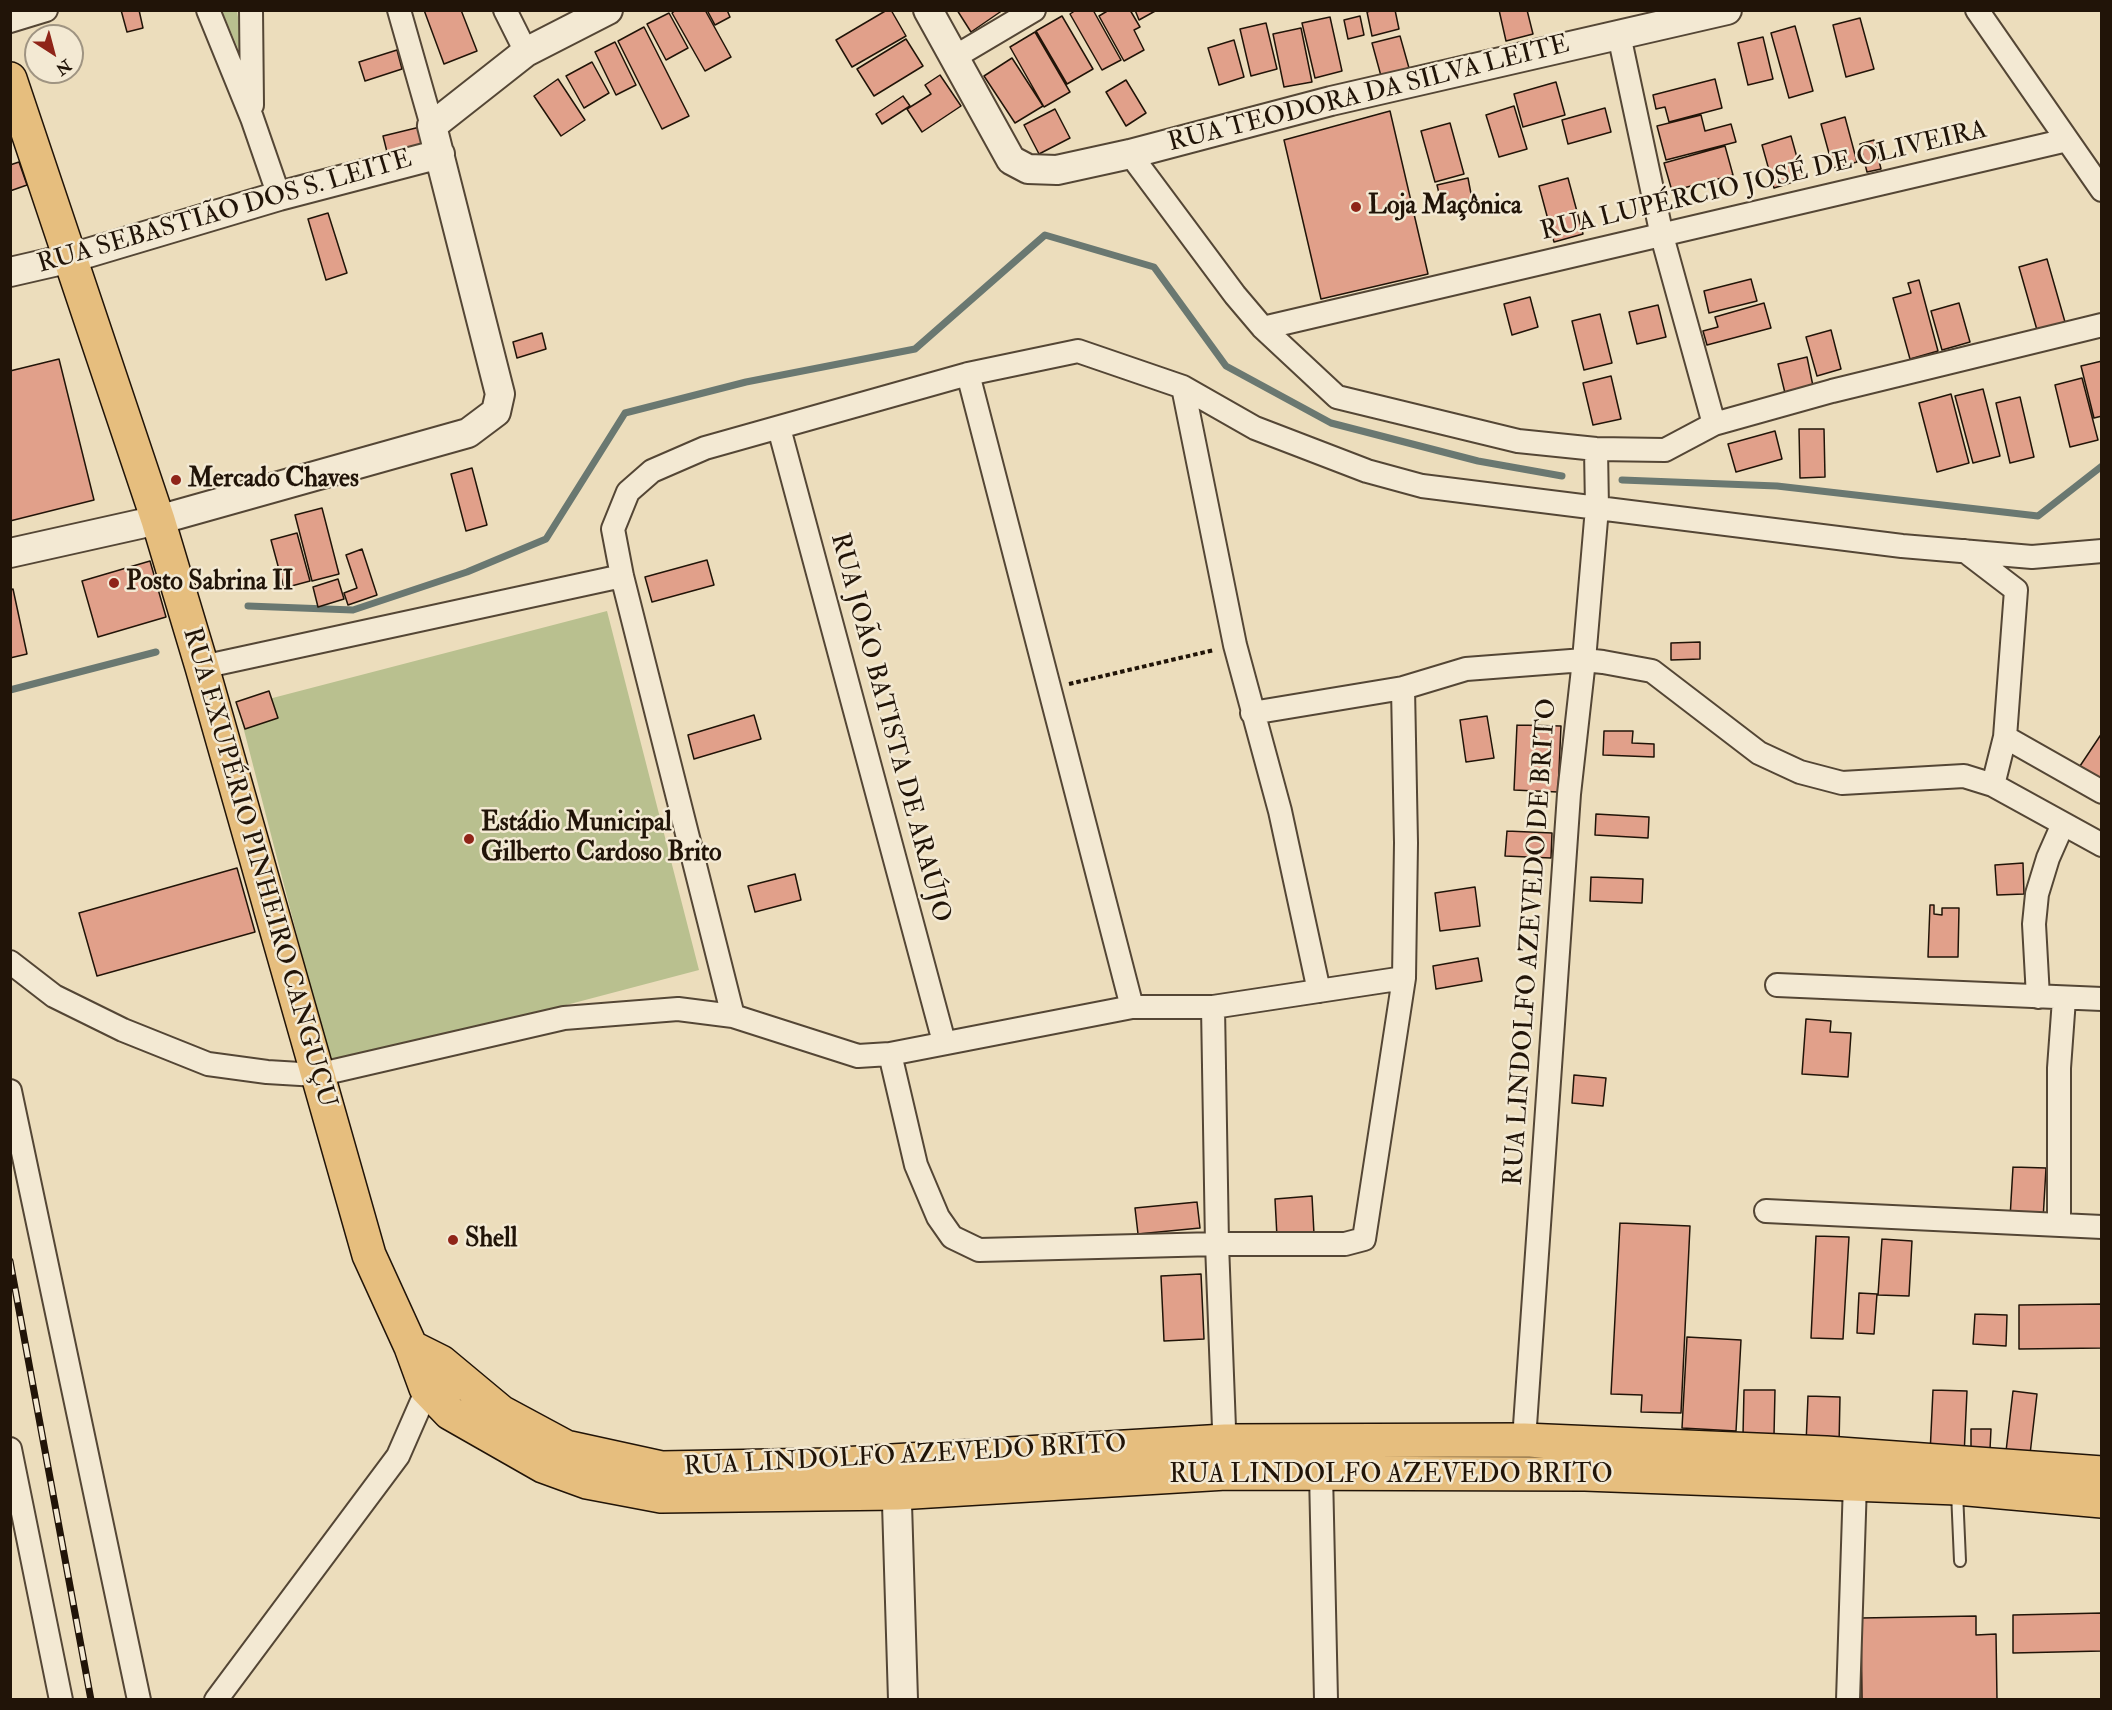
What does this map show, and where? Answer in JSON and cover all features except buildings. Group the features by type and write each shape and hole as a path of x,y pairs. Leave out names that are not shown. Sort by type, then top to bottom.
{"main road":[{"name":"RUA EXUPÉRIO PINHEIRO CANGUÇU","path":"10,79 158,520 369,1255 411,1347"},
{"name":"RUA LINDOLFO AZEVEDO BRITO","path":"411,1347 433,1375 450,1413 543,1466 587,1482 661,1496 897,1493 1226,1473 1321,1473 1585,1474 1856,1483 1957,1488 2102,1501"},
{"name":"RUA LINDOLFO AZEVEDO BRITO","path":"433,1375 566,1447 662,1467 825,1465 1225,1441 1524,1440 1826,1453 2102,1473"}],"street":[{"path":"10,21 46,10"},
{"path":"208,10 252,118 279,196"},
{"path":"251,10 252,118"},
{"path":"10,553 158,520 468,433 496,412 500,394 440,153 399,10"},
{"path":"505,10 526,52"},
{"path":"432,126 526,52 608,10"},
{"path":"928,10 953,58 1034,10"},
{"name":"RUA TEODORA DA SILVA LEITE","path":"953,58 1011,160 1028,169 1057,170 1130,154 1330,101 1727,10"},
{"path":"1977,10 2102,190"},
{"path":"1618,35 1662,236 1713,424"},
{"name":"RUA LUPÉRCIO JOSÉ DE OLIVEIRA","path":"1263,328 2067,140"},
{"name":"RUA SEBASTIÃO DOS S. LEITE","path":"10,272 71,258 279,196 440,153"},
{"path":"1130,154 1235,295 1263,328 1337,397 1518,441 1596,449 1665,450 1713,424 1843,388 2102,325"},
{"path":"733,1016 622,576 614,529 628,492 652,471 705,448 968,374 1078,351 1183,387 1255,428 1367,471 1422,486 1902,546 2032,557 2102,550"},
{"path":"968,374 1132,1007"},
{"path":"1183,387 1235,645 1280,811 1319,991"},
{"name":"RUA JOÃO BATISTA DE ARAÚJO","path":"779,428 944,1042"},
{"name":"RUA LINDOLFO AZEVEDO DE BRITO","path":"1524,1440 1569,794 1584,660 1597,508 1596,449"},
{"path":"1965,551 2016,590"},
{"path":"1993,785 2005,737 2016,590 2032,557"},
{"path":"202,667 622,576"},
{"path":"1252,712 1403,688 1466,669 1584,660 1652,671 1759,753 1800,772 1842,783 1964,776 1993,785 2102,845"},
{"path":"890,1054 916,1165 938,1218 952,1237 979,1250 1217,1244 1345,1244 1364,1239 1404,978 1406,843 1403,688"},
{"path":"2005,737 2102,792"},
{"path":"2038,997 2034,924 2037,894 2048,858 2063,824"},
{"path":"10,962 54,996 123,1030 208,1064 317,1076 564,1018 678,1009 733,1016 858,1056 890,1054 1132,1007 1213,1007 1404,978"},
{"path":"1777,985 2102,999"},
{"path":"2059,1224 2059,1068 2064,999"},
{"path":"1213,1007 1217,1244 1226,1473"},
{"path":"10,1092 139,1700"},
{"path":"1766,1211 2102,1227"},
{"path":"216,1700 398,1456 433,1375"},
{"path":"10,1449 61,1700"},
{"path":"895,1461 903,1700"},
{"path":"1321,1473 1326,1700"},
{"path":"1848,1700 1856,1483"}],"lane":[{"path":"1957,1488 1960,1560"}],"path":[{"path":"1051,688 1235,645"}],"green space":[{"path":"222,11 237,11 246,67"},
{"name":"Estádio Municipal Gilberto Cardoso Brito","path":"607,611 699,970 331,1067 238,707"}],"waterway":[{"path":"248,606 353,610 467,572 546,539 625,413 746,382 915,349 1045,235 1154,267 1226,366 1331,423 1478,461 1562,476"},
{"path":"1622,480 1777,486 2038,516 2102,466"},
{"path":"10,690 156,652"}],"railway":[{"path":"10,1261 91,1700"}],"place":[{"name":"Loja Maçônica","path":"1356,207"},
{"name":"Mercado Chaves","path":"176,480"},
{"name":"Posto Sabrina II","path":"114,583"},
{"name":"Estádio Municipal Gilberto Cardoso Brito","path":"469,839"},
{"name":"Shell","path":"453,1240"}]}
